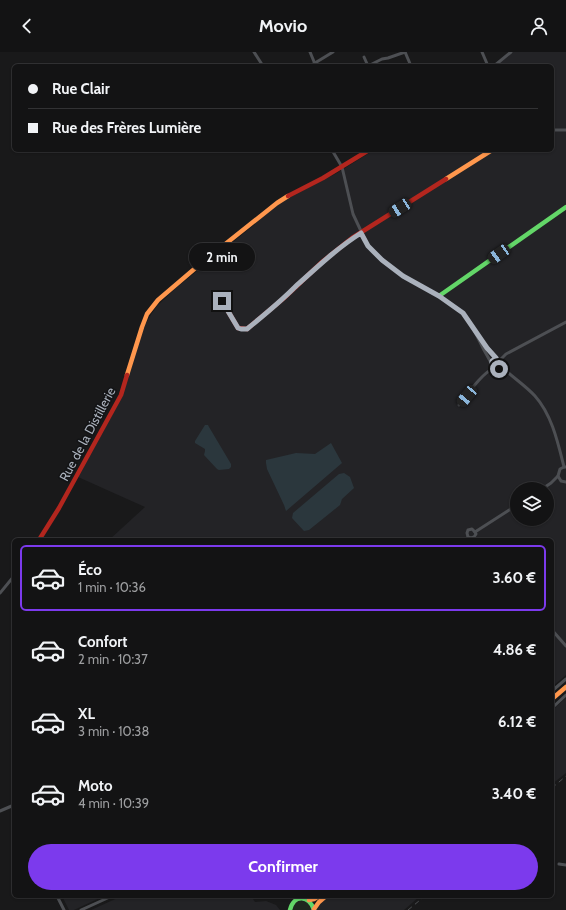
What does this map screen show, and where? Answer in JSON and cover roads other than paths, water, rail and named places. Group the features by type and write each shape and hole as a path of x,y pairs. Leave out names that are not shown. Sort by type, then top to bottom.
{"street":[{"path":"254,52 262,64"},
{"path":"310,52 315,64 333,52"},
{"path":"372,64 382,59 405,52 410,64"},
{"path":"482,52 487,64"},
{"path":"496,64 511,52"},
{"path":"364,57 367,64"},
{"path":"554,130 566,130"},
{"path":"333,152 342,167 353,214 368,246 382,260 403,276 439,296 463,313 474,329 494,368"},
{"name":"Rue de la Distillerie","path":"40,538 59,508 122,395 142,327 147,314 152,307 198,265 214,254 277,203 323,178 366,152"},
{"path":"222,301 238,328 247,329 284,298 322,262 352,238 489,152"},
{"path":"439,296 566,207"},
{"path":"459,405 483,376 494,368 497,369 502,363 506,354 566,322"},
{"path":"474,329 487,348 536,397 541,404 556,436 565,467 558,471 558,476 552,482"},
{"path":"492,363 496,358"},
{"path":"558,476 561,481"},
{"path":"554,482 566,482"},
{"path":"475,532 510,510"},
{"path":"471,538 468,537 468,530 472,529 475,532"},
{"path":"475,532 475,538"},
{"path":"0,593 12,578"},
{"path":"554,632 566,646"},
{"path":"554,689 566,679"},
{"path":"554,697 566,687"},
{"path":"554,706 566,696"},
{"path":"0,811 12,806"},
{"path":"559,864 566,865"},
{"path":"58,898 64,910"},
{"path":"81,910 108,898"},
{"path":"290,910 291,904 296,898 316,898"},
{"path":"306,898 314,909 324,898"}],"railway":[{"path":"554,786 566,776"},
{"path":"408,910 423,898"}]}
